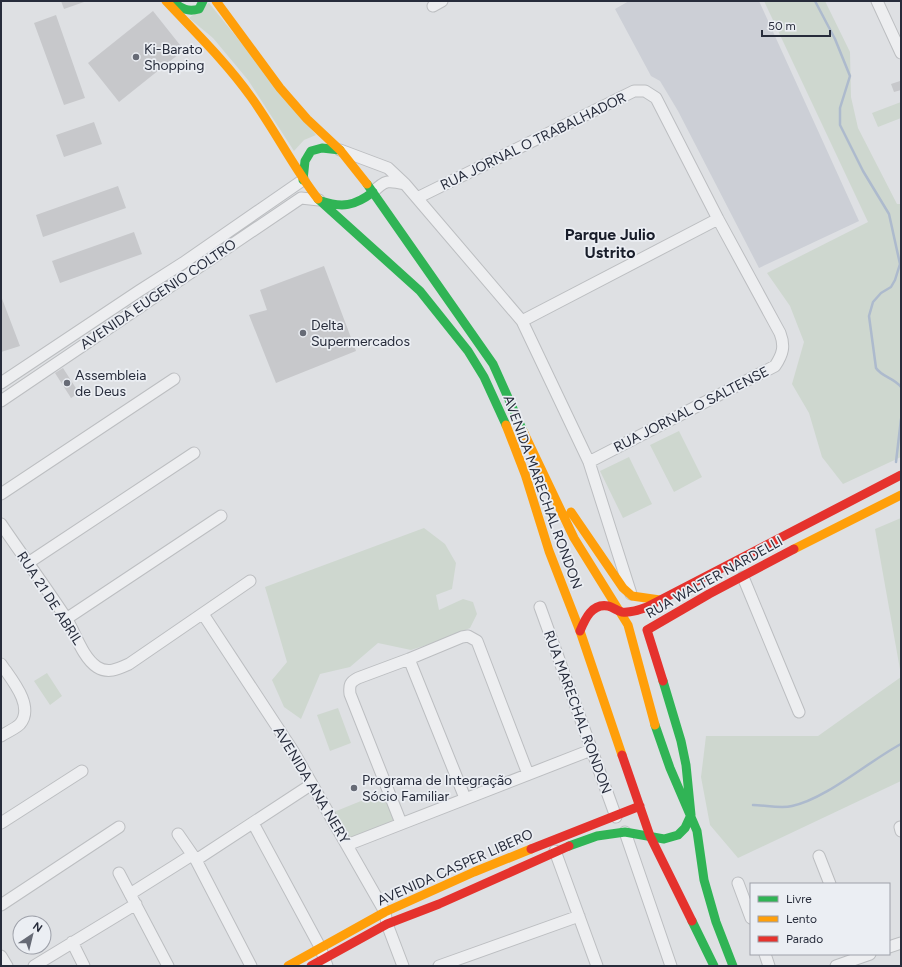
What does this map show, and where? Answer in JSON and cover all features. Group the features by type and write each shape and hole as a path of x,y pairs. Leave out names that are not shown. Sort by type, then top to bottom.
{"main road":[{"name":"AVENIDA MARECHAL RONDON","path":"166,1 226,65 252,98 303,180 318,200 420,291 468,352 484,377 504,419 525,474 550,551 580,631 650,836 714,966"},
{"path":"172,1 187,11 198,9 203,1"},
{"name":"AVENIDA MARECHAL RONDON","path":"216,1 280,88 307,119 340,150 373,192 493,364 532,451 574,538 621,613 631,635 649,710 670,768 697,831 704,880 716,922 732,966"},
{"path":"303,180 304,165 310,151 315,148 323,147 340,150"},
{"path":"354,205 360,190 360,176"},
{"path":"318,200 336,206 345,207 354,205 373,192"},
{"path":"540,465 604,562 623,588 632,596 661,600"},
{"name":"RUA WALTER NARDELLI","path":"621,613 639,609 661,600 901,475"},
{"name":"RUA WALTER NARDELLI","path":"691,815 689,785 681,742 647,630 676,612 743,576 901,495"},
{"path":"580,631 586,618 592,610 599,606 608,606 621,613"},
{"name":"AVENIDA CASPER LIBERO","path":"288,966 384,912 530,849 616,817 640,806"},
{"name":"AVENIDA CASPER LIBERO","path":"311,966 326,962 387,924 438,904 555,851 597,836 624,832 664,839 678,835 684,828 691,815"}],"street":[{"path":"877,1 901,53"},
{"name":"RUA JORNAL O TRABALHADOR","path":"417,198 623,96 634,91 644,91 656,98 718,219"},
{"path":"340,150 388,168 405,184 522,321 589,462 632,596"},
{"name":"AVENIDA EUGENIO COLTRO","path":"1,401 73,351 303,180"},
{"path":"373,192 382,184 389,181 405,184"},
{"name":"AVENIDA EUGENIO COLTRO","path":"1,383 139,290 187,267 302,198 318,200"},
{"path":"522,321 718,219"},
{"name":"RUA JORNAL O SALTENSE","path":"589,462 775,366 782,356 784,344 780,333 718,219"},
{"path":"65,340 73,351"},
{"path":"1,494 174,379"},
{"path":"28,563 194,453"},
{"path":"66,619 221,516"},
{"name":"RUA 21 DE ABRIL","path":"1,524 66,619 87,656 95,666 102,669 117,670 129,664 203,614"},
{"path":"743,576 800,712"},
{"path":"203,614 250,581"},
{"name":"RUA MARECHAL RONDON","path":"540,607 616,817"},
{"name":"AVENIDA ANA NERY","path":"203,614 293,751 347,845 384,912 403,966"},
{"path":"401,823 350,694 349,686 352,681 358,678 462,637 468,636 477,641 528,774"},
{"path":"409,659 465,798"},
{"path":"1,664 24,702 24,715 19,725 1,736"},
{"path":"347,845 591,750"},
{"path":"1,823 82,771"},
{"path":"130,894 253,823 312,784"},
{"path":"253,823 320,947 326,962"},
{"path":"1,905 119,827"},
{"path":"624,832 671,966"},
{"path":"178,834 194,857 251,966"},
{"path":"555,851 597,966"},
{"path":"819,856 830,883"},
{"path":"119,873 168,966"},
{"path":"738,884 750,915"},
{"path":"34,966 136,904"},
{"path":"439,966 579,916"},
{"path":"72,942 84,966"},
{"path":"890,947 901,943"},
{"path":"764,955 769,966"},
{"path":"836,966 868,955"},
{"path":"1,956 7,966"}],"shaded area":[{"path":"629,1 759,1 859,221 759,268 678,111 660,81 651,76 615,9"},
{"path":"764,1 825,1 850,52 851,97 858,128 897,204 901,204 901,457 843,484 822,457 809,413 792,384 804,342 790,306 767,273 868,222"},
{"path":"209,3 316,135 304,140 294,151 248,80 213,38 189,18"},
{"path":"901,102 901,118 878,127 872,113"},
{"path":"679,431 702,477 674,492 650,445"},
{"path":"629,457 652,504 623,518 600,471"},
{"path":"901,518 901,675 875,529"},
{"path":"424,528 445,544 456,563 452,589 436,595 439,610 463,599 473,602 477,614 470,628 442,640 411,650 378,643 350,667 320,674 301,719 284,707 272,680 287,662 265,587"},
{"path":"47,673 62,696 50,705 34,681"},
{"path":"901,677 901,781 738,858 710,825 701,777 706,736 818,736"},
{"path":"338,708 351,743 330,751 317,715"},
{"path":"388,790 401,823 347,845 329,814"}],"building":[{"path":"61,1 84,1 84,2 64,9"},
{"name":"Ki-Barato Shopping","path":"153,11 184,50 119,102 88,63"},
{"path":"56,15 85,98 64,105 34,23"},
{"path":"900,81 901,90 894,92 891,84"},
{"path":"94,122 102,144 64,157 56,135"},
{"path":"118,186 126,208 43,237 36,215"},
{"path":"134,232 142,254 60,283 52,261"},
{"name":"Delta Supermercados","path":"324,266 356,351 276,383 249,315 267,310 260,290"},
{"path":"1,296 20,346 1,352"},
{"name":"Assembleia de Deus","path":"63,368 79,393 71,398 55,373"}],"waterway":[{"path":"815,1 835,39 850,76 840,108 840,125 863,171 889,214 900,264 891,287 881,293 873,302 869,316 876,368 881,374 901,387"},
{"path":"896,462 901,419"},
{"path":"753,805 783,807 805,802 833,788 901,744"}],"traffic: fast":[{"path":"173,2 182,8 192,10 199,9 203,1"},
{"path":"303,180 305,161 311,151 322,148 340,150"},
{"path":"367,184 493,364 523,431"},
{"path":"321,201 335,205 354,203 373,192"},
{"path":"318,199 420,291 468,351 484,377 506,425"},
{"path":"569,846 597,836 625,832 664,839 678,835 685,828 691,815 686,765 681,741 663,681"},
{"path":"655,725 670,768 697,831 704,880 716,922 733,966"},
{"path":"692,921 714,966"}],"traffic: slow":[{"path":"166,1 241,84 260,110 300,174 318,199"},
{"path":"216,1 280,88 307,119 340,150 367,184"},
{"path":"506,425 525,474 549,551 580,631 622,755"},
{"path":"523,431 574,538 628,625 655,725"},
{"path":"794,549 901,495"},
{"path":"571,512 623,588 632,596 660,600"},
{"path":"288,966 385,912 474,872 531,849"}],"traffic: jam":[{"path":"580,631 593,609 608,606 625,612 635,611 647,607 901,475"},
{"path":"663,681 647,630 709,594 794,549"},
{"path":"622,755 650,836 692,921"},
{"path":"531,849 640,806"},
{"path":"311,966 387,924 439,904 569,846"}],"place":[{"name":"Ki-Barato Shopping","path":"136,57"},
{"name":"Delta Supermercados","path":"303,333"},
{"name":"Assembleia de Deus","path":"67,383"},
{"name":"Programa de Integração Sócio Familiar","path":"354,788"}],"district":[{"name":"Parque Julio Ustrito","path":"610,243"}]}
